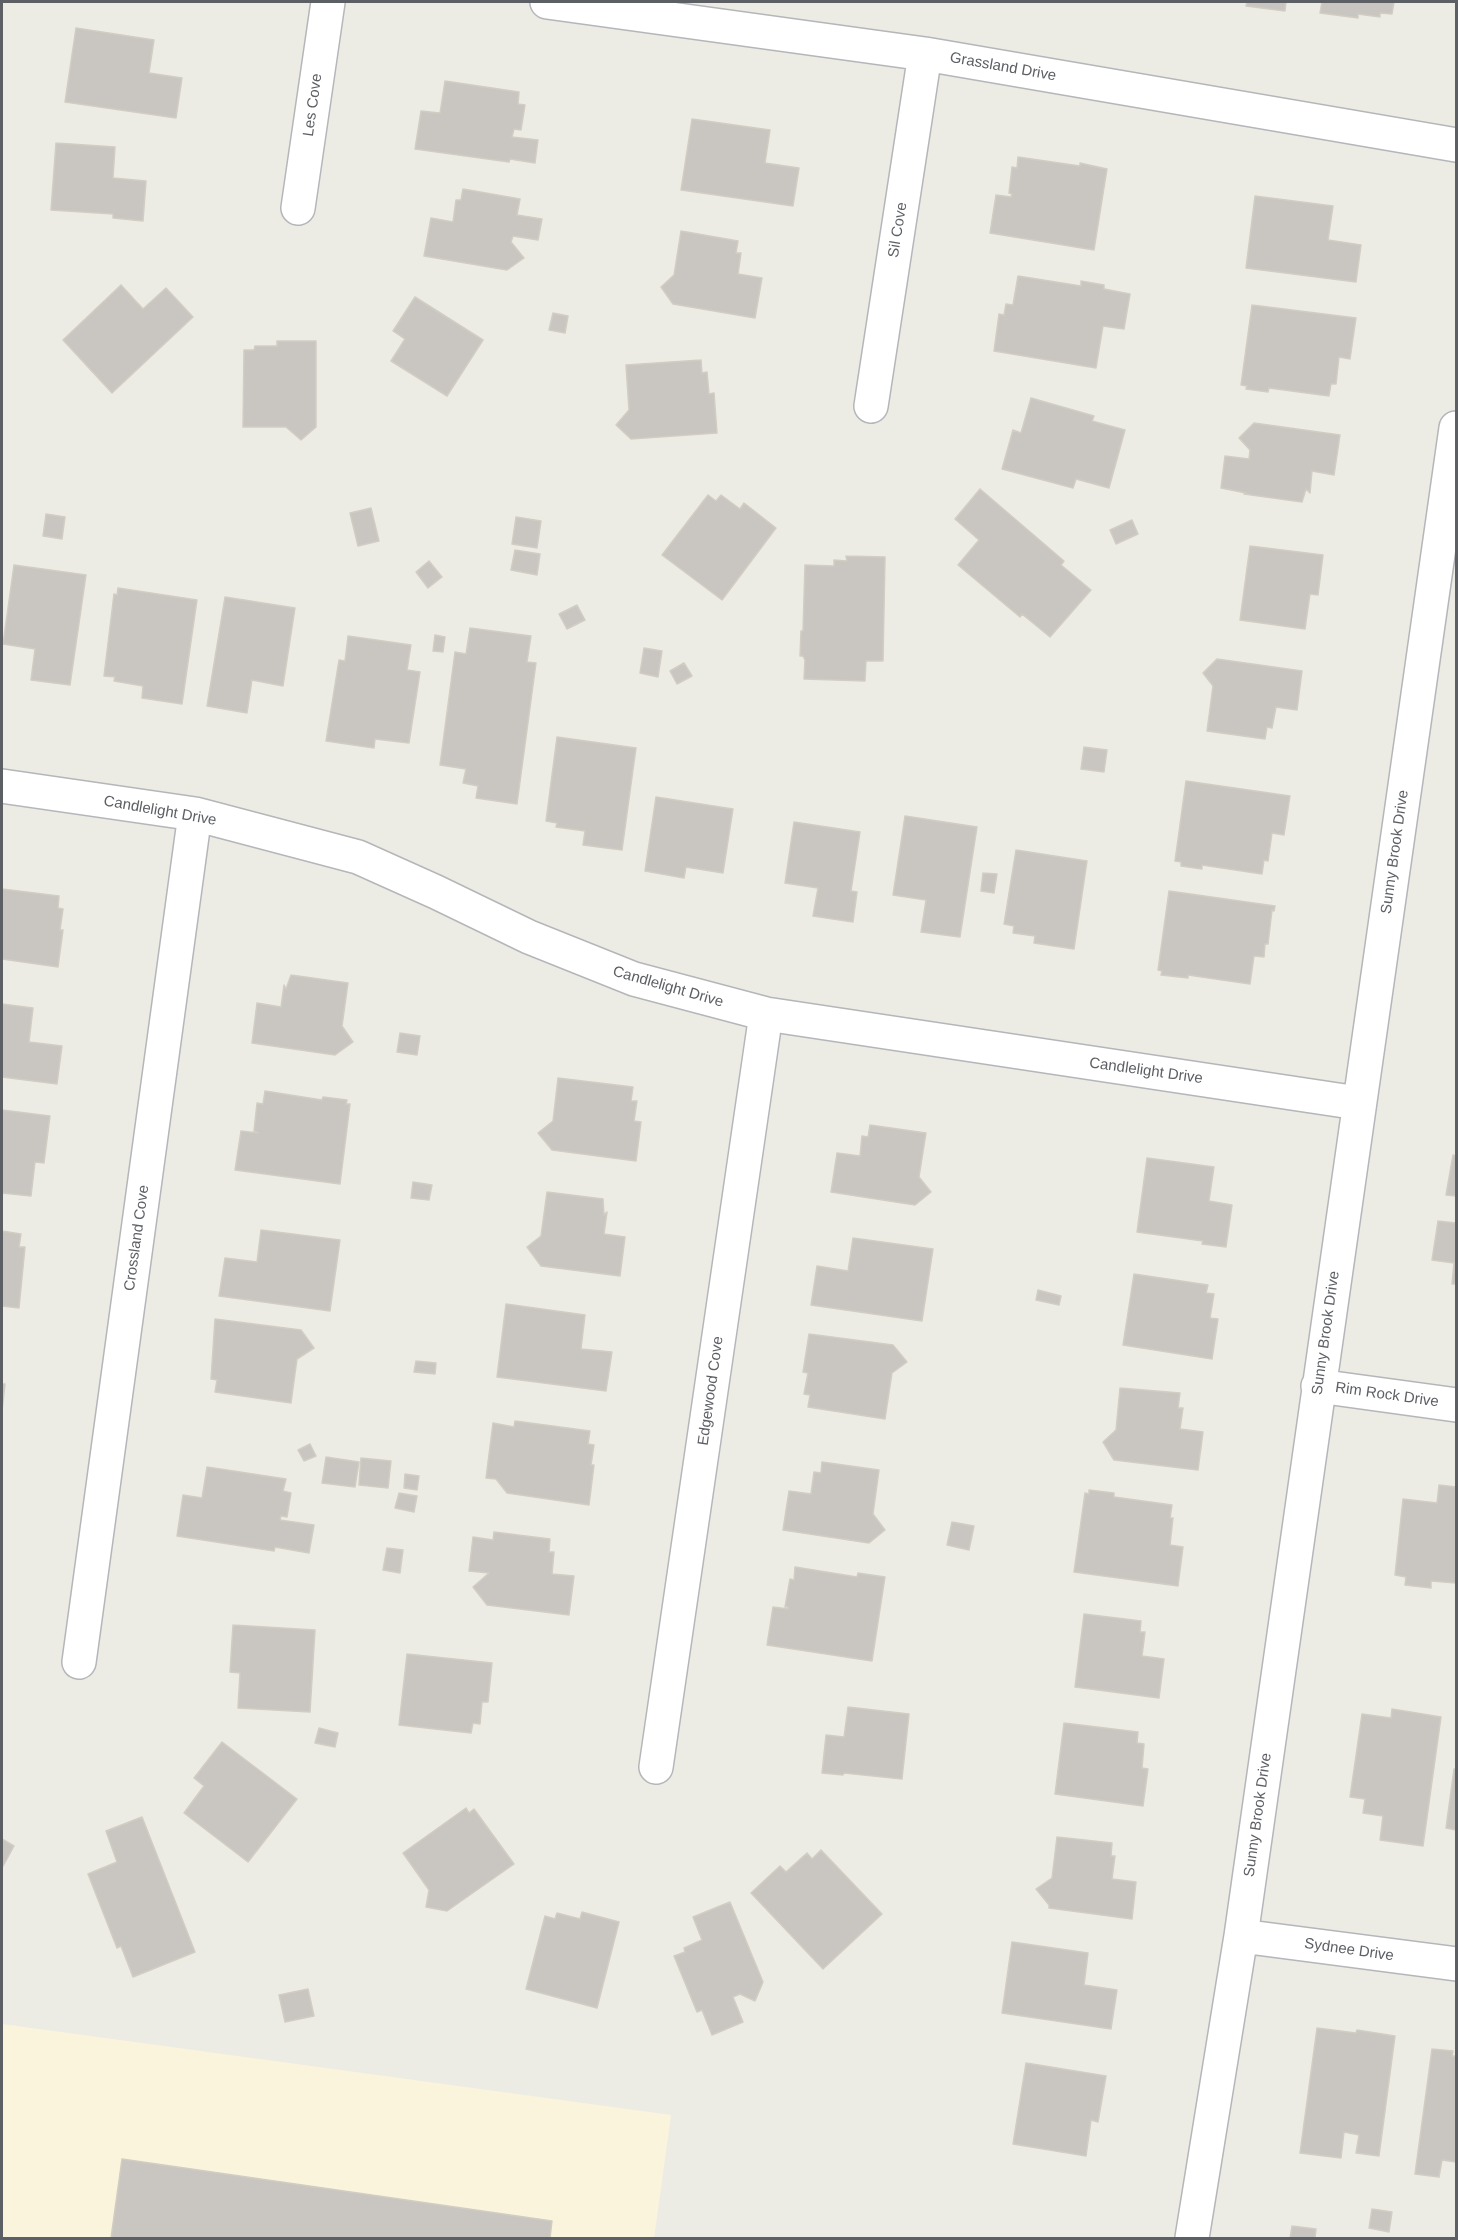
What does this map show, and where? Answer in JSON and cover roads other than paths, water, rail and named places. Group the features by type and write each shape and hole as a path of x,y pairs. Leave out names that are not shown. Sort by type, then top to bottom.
{"street":[{"name":"Les Cove","path":"298,208 328,2"},
{"name":"Grassland Drive","path":"547,2 925,54 1456,145"},
{"name":"Sil Cove","path":"871,406 925,54"},
{"name":"Sunny Brook Drive","path":"1192,2238 1240,1935 1456,428"},
{"name":"Candlelight Drive","path":"2,786 195,814 358,857 529,937 634,979 766,1014 1359,1103"},
{"name":"Crossland Cove","path":"79,1662 195,814"},
{"name":"Edgewood Cove","path":"656,1767 766,1014"},
{"name":"Rim Rock Drive","path":"1318,1386 1456,1405"},
{"name":"Sydnee Drive","path":"1240,1935 1456,1964"}]}
